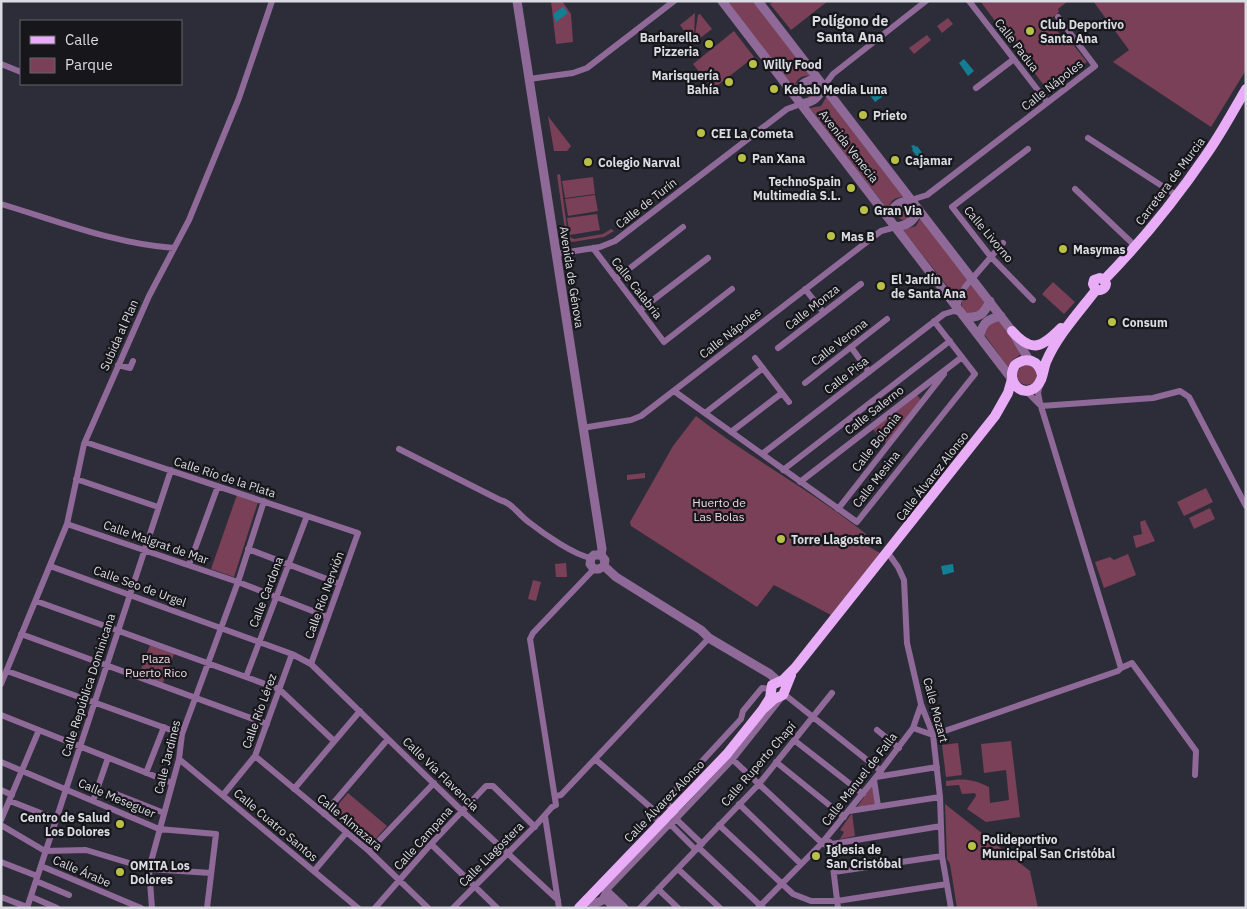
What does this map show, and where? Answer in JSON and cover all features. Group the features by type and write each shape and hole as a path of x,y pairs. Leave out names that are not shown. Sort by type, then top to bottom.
{"main road":[{"name":"Carretera de Murcia","path":"1030,360 1049,347 1096,290 1104,288 1106,284 1104,280 1134,248 1207,154 1246,90"},
{"name":"Carretera de Murcia","path":"1041,379 1053,349 1082,308"},
{"path":"1012,331 1023,342 1032,346 1040,345 1048,341 1082,308"},
{"path":"1022,360 1030,360 1038,364 1041,379 1034,389 1025,391 1018,388 1012,378 1012,370 1022,360"},
{"name":"Calle Álvarez Alonso","path":"583,904 605,891 665,824 673,811 730,757 763,709 774,699 794,670 995,416 1008,393 1012,378"},
{"name":"Calle Álvarez Alonso","path":"995,416 1025,391"}],"street":[{"name":"Subida al Plan","path":"1,684 67,524 85,442 149,296 189,220 239,98 272,1"},
{"name":"Avenida de Génova","path":"517,1 602,549 601,555"},
{"path":"529,79 576,72 587,68 674,1"},
{"name":"Avenida Venecia","path":"722,1 1012,378"},
{"name":"Avenida Venecia","path":"758,1 990,301 1012,331 1024,354 1030,360"},
{"path":"801,104 812,102 819,97 833,74 926,1"},
{"name":"Calle Padua","path":"969,1 1047,102"},
{"name":"Calle Nápoles","path":"912,200 927,195 1095,66 1058,17"},
{"path":"976,88 1014,59"},
{"path":"1,64 20,72"},
{"path":"795,96 800,86 806,80 833,74"},
{"name":"Calle de Turín","path":"556,254 605,246 618,239 786,109 795,96"},
{"name":"Calle de Turín","path":"786,109 801,104"},
{"path":"1088,138 1176,195"},
{"name":"Calle Livorno","path":"1028,149 952,207 991,257 1034,300"},
{"path":"1075,189 1131,242 1134,248"},
{"name":"Calle Nápoles","path":"919,210 927,195"},
{"path":"888,217 894,206 900,202 912,200"},
{"path":"1,204 122,241 174,248"},
{"path":"896,227 907,225 914,220 919,210"},
{"name":"Calle Nápoles","path":"881,231 888,217"},
{"path":"616,279 683,227"},
{"name":"Calle Nápoles","path":"582,428 638,418 881,231 896,227"},
{"path":"957,306 960,294 1003,243"},
{"name":"Calle Calabria","path":"593,248 664,342 732,289"},
{"path":"640,310 708,258"},
{"name":"Calle Monza","path":"778,348 861,284"},
{"path":"805,289 824,313"},
{"path":"944,314 949,303 948,295"},
{"path":"944,314 954,311 977,318 984,313 990,301"},
{"name":"Calle Pisa","path":"762,454 944,314"},
{"path":"980,335 983,324 989,318 1001,316"},
{"name":"Calle Verona","path":"805,383 887,319"},
{"name":"Calle Mesina","path":"674,391 857,522 975,374 934,321"},
{"path":"783,470 950,340"},
{"path":"850,348 869,372"},
{"name":"Calle Salerno","path":"800,482 962,357"},
{"path":"755,358 789,402"},
{"path":"118,365 130,368 132,361"},
{"name":"Calle Bolonia","path":"838,509 951,366"},
{"path":"705,413 762,368"},
{"path":"1041,379 1038,393 1041,406 1121,668"},
{"path":"1025,391 1041,406 1153,398 1180,391 1189,397 1246,506"},
{"path":"731,432 782,393"},
{"name":"Calle Río de la Plata","path":"85,442 358,533"},
{"path":"399,449 507,502 530,524 578,553 591,558"},
{"name":"Calle República Dominicana","path":"27,907 171,470"},
{"path":"76,479 158,508"},
{"path":"189,565 218,486"},
{"name":"Calle Jardines","path":"152,908 149,869 179,759 182,734 238,582 264,501"},
{"name":"Calle Cardona","path":"246,677 307,516"},
{"name":"Calle Malgrat de Mar","path":"67,524 238,582 328,617"},
{"name":"Calle Río Nervión","path":"311,664 358,533"},
{"path":"248,549 340,584"},
{"name":"Calle Mozart","path":"888,553 898,566 904,580 907,643 921,704 932,735 940,797 942,856 951,908"},
{"path":"591,558 601,555 604,560 604,566 616,578 701,630 709,638 773,676 779,690 881,771"},
{"path":"591,558 590,564 594,569"},
{"name":"Calle Seo de Urgel","path":"50,566 259,642"},
{"path":"604,566 594,569 531,637 556,796 561,795 595,760 709,638"},
{"path":"36,601 279,689 334,740"},
{"path":"21,634 266,724"},
{"name":"Calle Vía Flavencia","path":"259,642 292,654 311,664 558,900"},
{"name":"Calle Río Lérez","path":"223,795 255,756 292,654"},
{"path":"749,661 764,664 783,675 794,670"},
{"path":"932,735 1118,671 1132,663 1196,751 1195,775"},
{"path":"7,670 182,734"},
{"name":"Calle Álvarez Alonso","path":"730,757 779,690"},
{"name":"Calle Álvarez Alonso","path":"673,811 669,797 741,720 743,711 779,690"},
{"name":"Calle Ruperto Chapí","path":"640,908 759,784 832,693"},
{"name":"Calle Manuel de Falla","path":"761,907 831,833 875,779 913,728 921,704"},
{"path":"294,789 360,711"},
{"path":"1,715 172,783"},
{"path":"146,773 164,727"},
{"name":"Calle Manuel de Falla","path":"913,728 932,735"},
{"path":"1,820 39,730"},
{"path":"877,730 899,748"},
{"path":"324,814 388,739"},
{"path":"794,740 863,794"},
{"name":"Calle Almazara","path":"255,756 369,852 428,908"},
{"path":"730,757 822,843 830,844 941,826"},
{"path":"93,801 108,758"},
{"name":"Calle Cuatro Santos","path":"179,759 358,908"},
{"path":"595,760 656,812 657,819 699,847 761,907"},
{"name":"Calle Meseguer","path":"1,762 159,828 216,834 211,873"},
{"path":"776,762 844,817"},
{"path":"878,806 875,779 937,767"},
{"path":"369,852 434,783"},
{"name":"Calle Campana","path":"375,908 462,810 486,786 493,786 535,826"},
{"path":"1,790 11,798 56,819"},
{"path":"116,794 164,813"},
{"name":"Calle Llagostera","path":"453,908 556,805 556,796"},
{"path":"849,811 940,797"},
{"path":"739,804 801,864"},
{"path":"656,812 660,806 673,811 699,847"},
{"path":"545,816 559,908"},
{"path":"1,825 45,851 86,850 149,869 211,873 207,908"},
{"path":"719,825 793,894 811,901 838,905 947,884"},
{"path":"314,871 346,833"},
{"path":"831,833 830,844 838,905"},
{"path":"432,844 497,908"},
{"path":"834,872 942,856"},
{"path":"1,862 69,895"},
{"name":"Calle Árabe","path":"41,866 141,908"},
{"path":"678,869 720,908"},
{"path":"658,889 678,908"},
{"path":"583,904 597,903 605,891"},
{"path":"605,891 615,908"},
{"path":"605,891 624,908"},
{"path":"1,897 27,907"},
{"path":"34,898 46,906 55,907"}],"green space":[{"path":"551,1 562,1 571,14 573,42 556,44"},
{"path":"726,1 754,1 811,76 799,78 794,89"},
{"path":"774,1 828,1 791,30 770,4"},
{"name":"Club Deportivo Santa Ana","path":"980,1 1068,1 1049,20 1065,41 1071,42 1087,62 1053,88 1046,88"},
{"path":"1093,1 1246,1 1246,70 1211,127 1113,62 1129,50"},
{"path":"695,13 694,36 690,39 680,25"},
{"path":"700,14 712,29 699,39 695,35 698,15"},
{"path":"948,18 953,24 942,33 937,26"},
{"path":"734,31 754,57 713,89 693,64"},
{"path":"927,35 931,40 914,54 909,48"},
{"path":"812,85 815,86 815,96 808,97 805,96 804,89 805,86"},
{"path":"827,96 905,197 894,199 890,203 888,210 810,108 821,106"},
{"path":"548,116 571,146 567,151 554,151"},
{"path":"560,174 568,236 574,239 603,234 611,229 614,231 604,237 572,242 566,237 557,175"},
{"path":"593,177 595,194 565,198 562,181"},
{"path":"595,195 598,211 568,216 565,199"},
{"path":"901,206 907,206 911,213 907,220 901,220 897,216 897,210"},
{"path":"597,214 600,230 570,235 567,218"},
{"path":"921,217 968,279 955,296 903,230 916,226"},
{"path":"1053,282 1075,302 1064,314 1042,294"},
{"path":"972,284 985,303 982,311 969,315 961,303 963,295"},
{"path":"1000,320 1016,342 1021,354 1008,367 984,334 987,323"},
{"path":"1023,365 1031,365 1037,371 1037,379 1031,385 1023,385 1017,379 1017,371"},
{"path":"917,395 921,400 886,443 873,429"},
{"name":"Huerto de Las Bolas","path":"696,416 845,518 866,534 862,540 865,542 864,544 880,553 831,615 774,585 757,607 631,526 630,522 673,446"},
{"path":"645,473 645,478 627,480 627,475"},
{"path":"1206,488 1213,502 1184,516 1177,502"},
{"path":"238,492 259,499 234,577 211,569"},
{"path":"1210,508 1215,519 1194,529 1189,518"},
{"path":"1145,520 1155,541 1136,548 1133,536 1142,534 1140,522"},
{"path":"1128,554 1136,575 1104,588 1095,562 1110,557 1114,560"},
{"path":"566,563 567,577 556,577 555,564"},
{"path":"533,580 541,582 536,601 528,599"},
{"name":"Plaza Puerto Rico","path":"150,645 174,654 163,683 139,675"},
{"path":"1011,741 1020,817 986,822 967,809 976,796 975,793 962,794 959,785 946,786 946,781 968,780 989,787 990,803 1009,800 1006,770 984,773 981,744"},
{"path":"958,743 962,775 946,777 942,745"},
{"path":"872,786 875,804 857,807"},
{"path":"348,793 387,826 370,845 331,813"},
{"name":"Polideportivo Municipal San Cristóbal","path":"945,804 1030,871 1038,908 957,908 950,864 947,859"},
{"path":"852,813 855,836 840,839 844,832 840,830"}],"water":[{"path":"563,7 568,13 556,22 553,14"},
{"path":"964,59 974,71 968,76 959,63"},
{"path":"871,84 882,97 875,102 865,89"},
{"path":"911,146 917,146 926,158 921,162 912,150"},
{"path":"953,564 954,572 943,575 941,566"}],"place":[{"name":"Club Deportivo Santa Ana","path":"1030,31"},
{"name":"Barbarella Pizzeria","path":"709,44"},
{"name":"Willy Food","path":"753,64"},
{"name":"Marisquería Bahía","path":"729,82"},
{"name":"Kebab Media Luna","path":"774,89"},
{"name":"Prieto","path":"863,115"},
{"name":"CEI La Cometa","path":"701,133"},
{"name":"Pan Xana","path":"742,158"},
{"name":"Cajamar","path":"895,160"},
{"name":"Colegio Narval","path":"588,162"},
{"name":"TechnoSpain Multimedia S.L.","path":"851,188"},
{"name":"Gran Via","path":"864,210"},
{"name":"Mas B","path":"831,236"},
{"name":"Masymas","path":"1063,249"},
{"name":"El Jardín de Santa Ana","path":"881,286"},
{"name":"Consum","path":"1112,322"},
{"name":"Torre Llagostera","path":"781,539"},
{"name":"Centro de Salud Los Dolores","path":"120,824"},
{"name":"Polideportivo Municipal San Cristóbal","path":"972,846"},
{"name":"Iglesia de San Cristóbal","path":"816,856"},
{"name":"OMITA Los Dolores","path":"120,872"}],"district":[{"name":"Polígono de Santa Ana","path":"850,30"}]}
